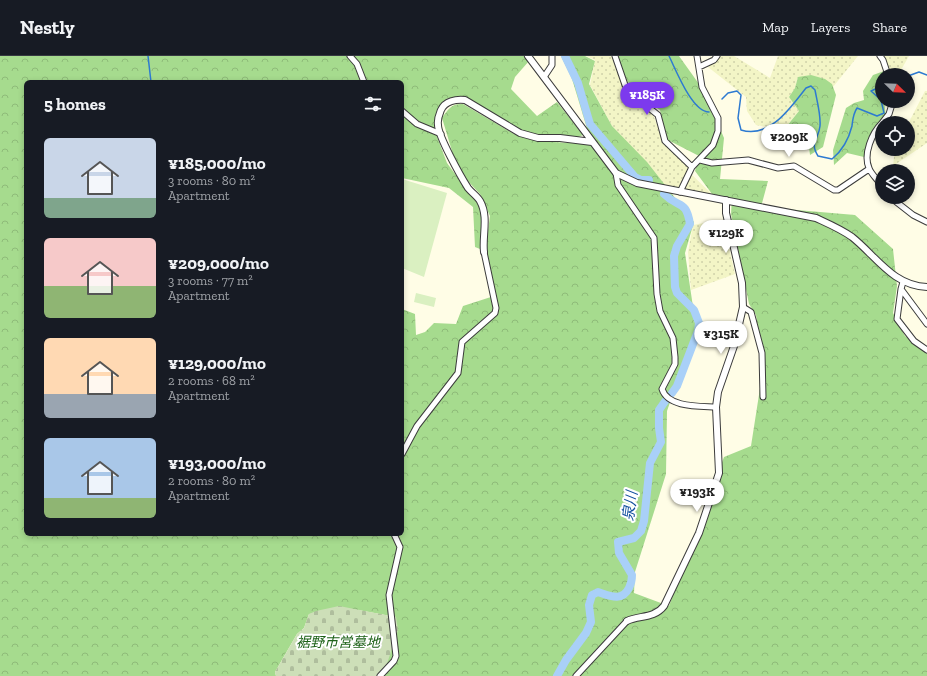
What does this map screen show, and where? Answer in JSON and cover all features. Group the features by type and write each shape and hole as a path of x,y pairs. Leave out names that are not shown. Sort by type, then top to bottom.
{"street":[{"path":"350,56 356,64 363,80"},
{"path":"528,56 616,173 637,183 816,218 831,224 853,238 889,272 904,282 912,286 927,287"},
{"path":"544,77 552,65 552,56"},
{"path":"615,56 625,85 634,96 658,115 665,142 692,167"},
{"path":"680,192 692,167 713,145 718,130 718,118 702,87 698,74 699,67 697,56"},
{"path":"699,67 708,63 717,56"},
{"path":"880,56 884,60 886,68"},
{"path":"404,450 417,426 458,373 462,342 495,313 496,308 484,252 483,233 486,216 480,201 469,189 458,172 441,134 438,126 438,116 442,108 458,99 465,100 520,133 538,138 560,138 592,142"},
{"path":"404,113 417,124 441,134"},
{"path":"875,134 869,147 867,162 869,169 875,177"},
{"path":"700,160 712,163 748,160 778,168 794,166 809,177 834,190 838,190 869,169"},
{"path":"616,173 618,185 654,238 657,294 660,311 673,338 675,357 674,364 662,389 663,393 678,404 689,406 716,406"},
{"path":"576,676 627,621 632,618 651,616 661,610 699,533 719,473 716,406 718,392 734,346 743,307 742,283 726,213 726,200"},
{"path":"898,204 913,216 927,222"},
{"path":"904,282 897,319 914,342 927,350"},
{"path":"902,289 927,324"},
{"path":"743,307 751,312 762,353 763,397"},
{"path":"380,676 394,661 396,656 389,596 400,547 395,536"}],"green space":[{"path":"0,56 525,56 529,61 515,77 511,89 537,116 557,102 583,135 576,138 534,134 519,130 473,101 460,96 446,99 438,109 436,134 447,163 469,193 477,200 483,215 480,249 475,247 473,207 449,188 404,178 404,80 24,80 24,536 404,536 404,310 415,314 416,335 425,332 434,323 456,324 463,306 494,296 485,253 490,216 480,194 466,179 455,161 442,118 451,107 456,104 463,104 514,134 538,141 586,144 589,135 572,79 561,56 585,56 595,61 589,84 612,126 647,162 694,222 685,253 696,327 667,411 666,474 635,572 634,593 669,606 724,457 751,446 763,369 756,315 749,304 731,214 732,198 712,194 695,171 699,156 666,139 660,110 632,88 614,56 679,56 704,91 724,138 720,179 768,181 761,207 855,215 893,249 897,286 893,313 905,336 927,350 927,676 383,676 396,617 358,610 309,614 304,628 297,634 275,672 276,676 0,676"},
{"path":"586,56 611,56 623,86 633,98 653,114 664,144 689,167 691,174 712,194 665,187 612,126 590,85 595,60"},
{"path":"719,56 734,56 770,78 778,56 858,56 833,87 822,78 798,77 795,88 789,97 799,111 783,130 756,125 747,111 746,97 708,67"},
{"path":"884,56 909,56 902,68 888,68"},
{"path":"875,74 875,108 885,108 886,116 875,116 875,132 864,157 847,153 834,165 833,150 846,108 854,103 864,100 863,91 873,75"},
{"path":"811,75 825,79 832,84 836,95 823,147 810,155 808,140 786,138 782,132 799,111 789,97 795,88 798,77"},
{"path":"925,91 927,91 927,143 915,151 915,116 912,116"},
{"path":"894,156 908,156 896,164 893,164"},
{"path":"404,180 447,193 424,277 404,269"},
{"path":"710,222 714,232 725,231 735,274 691,290 688,252 693,225"},
{"path":"416,293 436,298 434,307 414,302"},
{"name":"裾野市営墓地","path":"339,606 396,617 398,630 383,676 276,676 275,672 297,634 304,628 309,614"}],"water":[{"path":"725,322 716,345 708,342 712,324"}],"waterway":[{"path":"148,56 151,80"},
{"name":"泉川","path":"565,56 578,83 590,124 635,177 641,180 649,180"},
{"path":"669,56 680,80 691,98 703,110 709,112"},
{"path":"915,73 919,72 927,75"},
{"path":"722,99 728,93 737,91 741,95 738,118 741,130 752,132 761,130 779,120 806,88 811,86 815,90 820,117 820,126 814,144 815,151 818,156 832,159 847,140 857,108 877,116 884,113 883,108"},
{"path":"875,89 871,91 875,95"},
{"name":"泉川","path":"664,194 669,199 684,207 688,216 690,224 677,246 674,256 675,287 677,293 694,310 699,323 698,331 677,386 672,393"},
{"name":"泉川","path":"557,676 566,660 586,633 591,622 589,605 592,595 598,592 615,597 623,595 630,586 632,575 619,553 618,542 634,538 641,531 644,521 650,463 661,442 659,410 666,400"}]}
